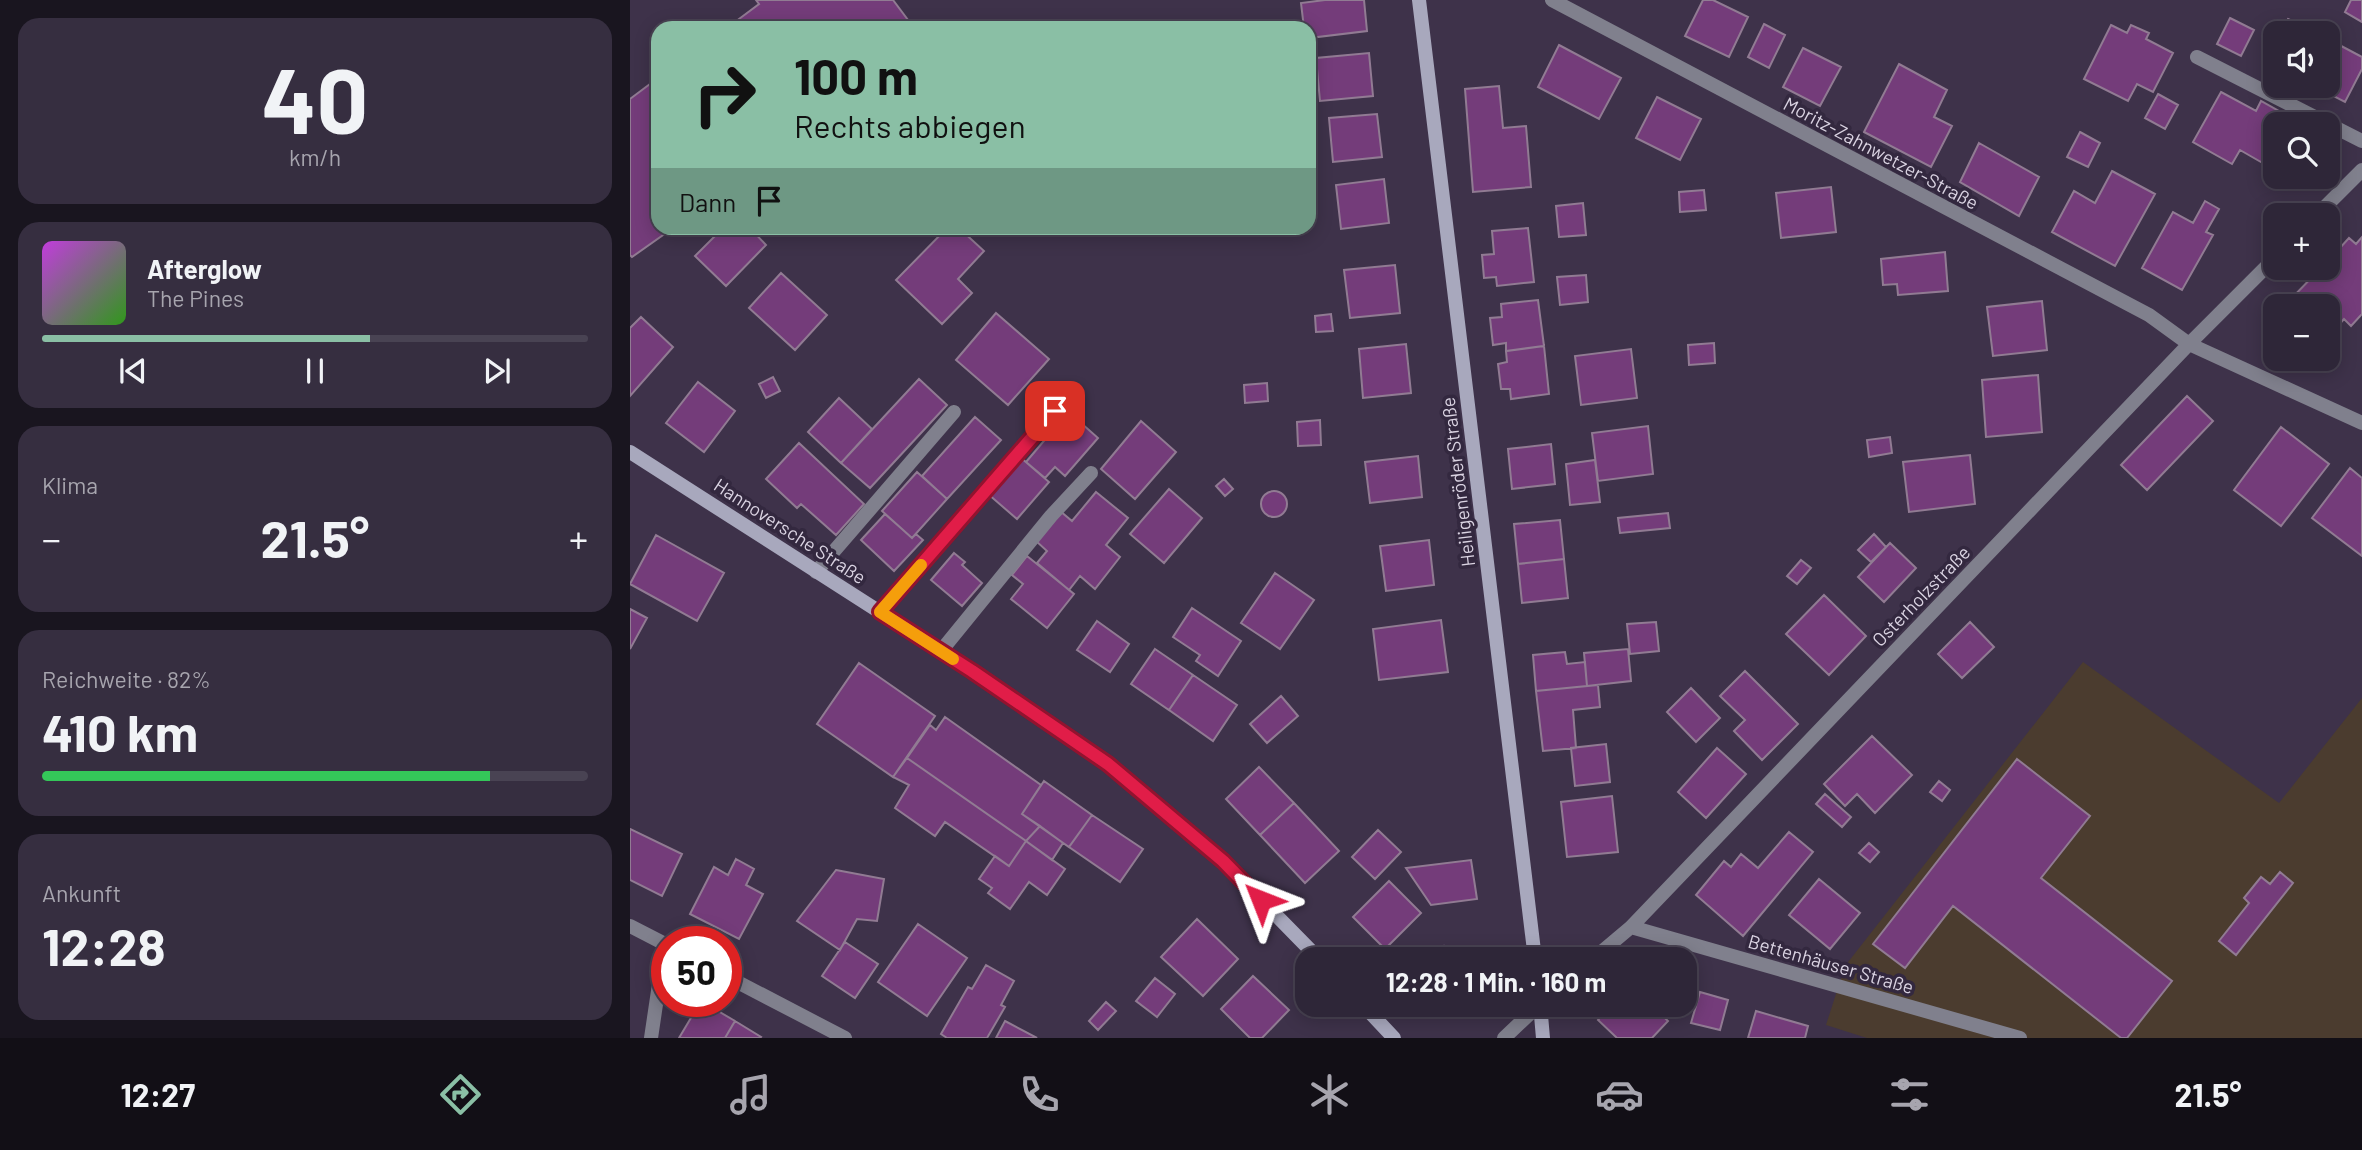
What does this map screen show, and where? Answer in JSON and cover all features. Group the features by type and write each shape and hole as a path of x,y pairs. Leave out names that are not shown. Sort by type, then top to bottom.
{"street":[{"name":"Heiligenröder Straße","path":"1419,0 1534,947"},
{"name":"Moritz-Zahnwetzer-Straße","path":"1552,0 2149,315 2189,344 2362,423"},
{"path":"2197,57 2362,141"},
{"path":"2329,203 2362,170"},
{"name":"Osterholzstraße","path":"1607,947 1631,927 2263,270"},
{"path":"880,612 1055,411"},
{"path":"816,572 954,412"},
{"name":"Hannoversche Straße","path":"630,452 941,651 1108,764 1223,861 1307,947"},
{"path":"941,651 1051,516 1091,473"},
{"path":"630,926 651,936"},
{"name":"Bettenhäuser Straße","path":"1631,927 2020,1038"},
{"path":"742,984 845,1038"},
{"path":"651,1038 654,1017"},
{"path":"1374,1017 1394,1038"},
{"path":"1504,1038 1526,1017"},
{"path":"1541,1017 1543,1038"}],"shaded area":[{"path":"2083,662 2279,803 2362,698 2362,1038 1867,1038 1826,1025 1845,966"}],"building":[{"path":"756,0 893,0 909,21 736,21 759,4"},
{"path":"1364,0 1367,31 1316,37 1316,21 1303,21 1301,3"},
{"path":"1703,0 1713,0 1748,17 1729,57 1685,36"},
{"path":"2351,0 2362,0 2362,22 2345,12"},
{"path":"2230,18 2254,30 2241,56 2217,44"},
{"path":"1764,24 1785,35 1769,68 1748,57"},
{"path":"2111,25 2127,33 2131,25 2149,33 2146,39 2173,53 2153,92 2137,84 2128,101 2084,79"},
{"path":"1559,45 1621,78 1599,119 1538,87"},
{"path":"2340,45 2362,57 2362,69 2345,102 2337,98 2340,98"},
{"path":"1803,48 1841,67 1820,106 1783,87"},
{"path":"1369,53 1373,96 1320,101 1316,58"},
{"path":"1899,64 1947,90 1934,117 1952,126 1931,167 1864,132"},
{"path":"651,83 651,235 663,235 632,257 630,255 630,99"},
{"path":"1499,86 1503,128 1526,126 1531,187 1473,192 1465,89"},
{"path":"2221,92 2256,111 2261,101 2281,112 2263,112 2263,163 2240,150 2232,164 2193,142"},
{"path":"2158,94 2178,105 2165,129 2145,118"},
{"path":"1657,97 1701,119 1680,160 1636,138"},
{"path":"1377,114 1382,157 1333,162 1329,118"},
{"path":"2080,132 2100,143 2088,167 2067,157"},
{"path":"1979,143 2039,177 2019,216 1960,182"},
{"path":"2112,171 2155,194 2115,266 2052,232 2074,191 2095,203"},
{"path":"1384,179 1389,223 1341,229 1336,185"},
{"path":"1831,187 1836,232 1781,238 1776,193"},
{"path":"1704,190 1706,210 1680,212 1679,192"},
{"path":"2205,201 2219,209 2206,232 2213,235 2182,290 2142,268 2173,212 2193,223"},
{"path":"1583,203 1586,235 1559,237 1556,206"},
{"path":"1528,228 1534,282 1497,286 1496,277 1484,278 1482,255 1494,254 1492,231"},
{"path":"716,235 757,235 766,245 726,286 695,256"},
{"path":"940,235 967,235 984,251 958,279 972,293 942,324 896,280"},
{"path":"2362,237 2362,314 2351,326 2344,319 2340,324 2340,294 2296,294 2309,280 2340,280 2340,248 2349,238 2356,244"},
{"path":"1945,252 1948,291 1898,295 1897,284 1883,285 1881,259"},
{"path":"1395,265 1400,313 1350,318 1344,270"},
{"path":"781,273 827,315 795,350 749,308"},
{"path":"1586,275 1588,302 1560,305 1557,277"},
{"path":"1538,300 1544,346 1506,351 1506,343 1493,345 1490,318 1502,317 1501,304"},
{"path":"2042,301 2047,350 1993,356 1987,307"},
{"path":"996,313 1049,359 1008,405 956,360"},
{"path":"1331,314 1333,331 1316,332 1315,316"},
{"path":"641,317 673,347 630,396 630,328"},
{"path":"1714,343 1715,363 1689,365 1688,345"},
{"path":"1406,344 1411,393 1363,398 1359,349"},
{"path":"1544,346 1549,394 1511,399 1510,389 1501,389 1498,364 1507,362 1506,351"},
{"path":"1631,349 1637,398 1581,405 1575,356"},
{"path":"2038,375 2042,432 1986,437 1982,380"},
{"path":"773,377 780,391 766,398 759,384"},
{"path":"919,379 947,405 870,488 841,463"},
{"path":"698,382 735,411 704,452 666,423"},
{"path":"1267,383 1268,401 1245,403 1244,385"},
{"path":"2187,396 2213,421 2147,490 2121,465"},
{"path":"839,398 872,429 841,463 808,432"},
{"path":"975,417 1001,440 947,499 922,476"},
{"path":"1320,420 1321,445 1298,446 1297,422"},
{"path":"1141,421 1176,452 1135,499 1101,469"},
{"path":"1060,422 1073,433 1081,423 1098,438 1065,476 1055,467 1045,478 1026,462"},
{"path":"1648,426 1653,474 1598,481 1592,433"},
{"path":"2281,427 2329,464 2281,526 2234,490"},
{"path":"1890,437 1892,453 1869,457 1867,440"},
{"path":"799,443 864,504 836,535 801,504 797,508 766,479"},
{"path":"1551,444 1555,484 1512,489 1508,449"},
{"path":"1970,455 1975,504 1909,512 1903,462"},
{"path":"1418,456 1422,497 1370,503 1365,462"},
{"path":"1020,457 1049,482 1017,519 988,494"},
{"path":"1595,460 1600,502 1570,505 1566,464"},
{"path":"2350,468 2362,478 2362,556 2312,518"},
{"path":"917,472 947,499 912,538 882,511"},
{"path":"1224,479 1233,489 1225,496 1216,486"},
{"path":"1169,489 1202,518 1164,563 1130,534"},
{"path":"1274,491 1283,495 1287,504 1283,513 1274,517 1265,513 1261,504 1265,495"},
{"path":"1096,492 1128,518 1106,545 1120,557 1095,589 1080,576 1069,590 1037,563 1047,551 1036,541 1060,511 1072,521"},
{"path":"1668,513 1670,528 1620,533 1618,518"},
{"path":"885,514 912,538 916,534 923,540 894,571 861,540"},
{"path":"1560,520 1564,559 1518,564 1514,524"},
{"path":"1874,534 1886,547 1871,562 1858,550"},
{"path":"656,535 724,573 697,621 630,584"},
{"path":"1429,540 1434,585 1386,591 1380,546"},
{"path":"1890,543 1916,568 1884,602 1858,577"},
{"path":"954,553 965,562 962,565 982,583 962,606 931,580"},
{"path":"1027,556 1074,594 1047,628 1011,599 1023,584 1012,575"},
{"path":"1564,559 1568,598 1522,603 1518,564"},
{"path":"1801,560 1811,568 1797,584 1787,576"},
{"path":"1275,573 1314,600 1280,649 1241,623"},
{"path":"1824,595 1866,636 1829,675 1786,634"},
{"path":"1192,608 1241,641 1218,676 1196,661 1200,655 1173,637"},
{"path":"630,609 647,618 630,649"},
{"path":"1441,620 1448,672 1379,680 1373,629"},
{"path":"1097,621 1129,644 1110,672 1077,650"},
{"path":"1656,622 1659,651 1630,654 1627,624"},
{"path":"1970,622 1994,647 1962,678 1938,654"},
{"path":"1155,649 1193,675 1169,710 1131,684"},
{"path":"1628,649 1631,681 1587,686 1584,653"},
{"path":"1565,652 1567,664 1585,662 1587,686 1536,691 1533,655"},
{"path":"859,663 935,716 893,777 817,724"},
{"path":"1745,671 1798,724 1762,760 1734,731 1745,720 1720,696"},
{"path":"1193,675 1237,705 1213,741 1169,710"},
{"path":"1598,685 1600,707 1573,710 1576,748 1543,751 1536,691"},
{"path":"1691,688 1720,718 1696,742 1667,712"},
{"path":"1281,696 1298,716 1267,743 1250,724"},
{"path":"945,717 1041,785 1022,814 1040,826 1026,841 907,758 930,725 936,730"},
{"path":"1872,736 1912,775 1875,813 1857,794 1845,806 1824,784"},
{"path":"1606,744 1610,782 1575,786 1571,748"},
{"path":"1717,748 1746,774 1706,818 1678,792"},
{"path":"907,758 1026,841 1009,866 945,822 935,836 895,808 909,785 893,777"},
{"path":"2017,759 2090,816 2041,878 2172,981 2127,1038 2121,1038 1953,906 1905,968 1873,944"},
{"path":"1259,767 1294,803 1260,835 1226,799"},
{"path":"1044,781 1092,815 1069,847 1022,814"},
{"path":"1939,781 1950,790 1942,801 1930,792"},
{"path":"1825,794 1851,817 1842,827 1816,804"},
{"path":"1612,796 1618,852 1567,857 1561,802"},
{"path":"1294,803 1339,851 1305,883 1260,835"},
{"path":"1092,815 1143,849 1120,882 1069,847"},
{"path":"1040,826 1063,843 1052,860 1026,841"},
{"path":"630,829 682,854 662,896 630,880"},
{"path":"1378,830 1401,852 1375,879 1352,857"},
{"path":"1789,832 1813,852 1743,936 1696,895 1724,861 1731,867 1741,854 1758,868"},
{"path":"1026,841 1065,869 1047,895 1029,882 1010,909 988,893 992,888 979,879 995,856 1009,866"},
{"path":"1869,843 1879,852 1870,862 1859,853"},
{"path":"736,859 754,869 746,885 763,894 742,933 742,926 714,926 690,914 714,867 728,875"},
{"path":"1471,860 1477,899 1431,905 1406,868"},
{"path":"836,870 884,879 877,921 857,919 840,950 797,921"},
{"path":"2280,872 2293,883 2236,955 2219,941 2249,903 2244,898 2261,877 2270,884"},
{"path":"1819,879 1860,913 1830,949 1789,915"},
{"path":"1389,881 1421,913 1387,947 1383,947 1353,917"},
{"path":"1197,919 1238,959 1203,996 1161,957"},
{"path":"918,924 967,958 927,1016 878,982"},
{"path":"845,942 878,964 855,998 822,976"},
{"path":"986,965 1014,981 1001,1005 1005,1007 987,1038 947,1038 941,1034 968,987 972,989"},
{"path":"1253,976 1289,1010 1262,1038 1250,1038 1221,1009"},
{"path":"1155,978 1175,994 1157,1017 1136,1001"},
{"path":"1700,992 1728,1000 1720,1030 1691,1023 1693,1017 1697,1017"},
{"path":"1106,1002 1116,1011 1098,1030 1089,1021"},
{"path":"1756,1011 1808,1026 1805,1038 1748,1038"},
{"path":"691,1017 728,1017 735,1021 725,1038 679,1038"},
{"path":"1601,1017 1664,1017 1668,1021 1652,1038 1617,1038 1598,1020"},
{"path":"735,1021 761,1037 725,1038"},
{"path":"1005,1021 1037,1038 996,1038"}],"slow traffic":[{"path":"921,565 880,612 953,659"}],"route":[{"path":"1055,411 880,612 1108,764 1223,861 1261,900"}]}
